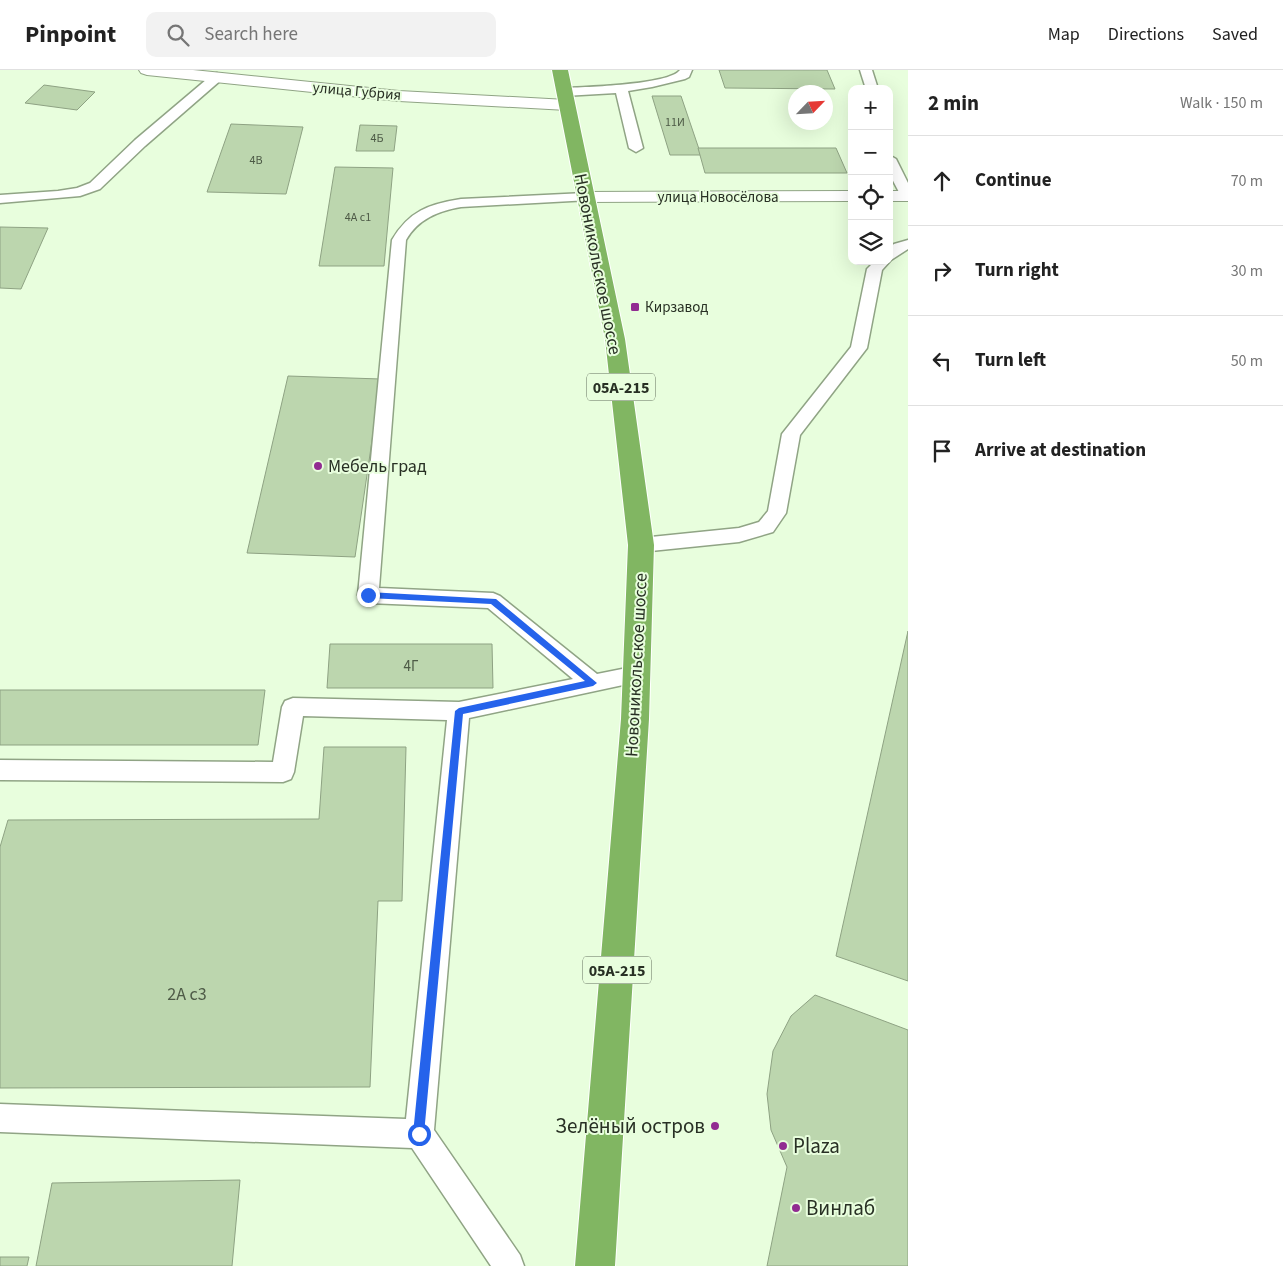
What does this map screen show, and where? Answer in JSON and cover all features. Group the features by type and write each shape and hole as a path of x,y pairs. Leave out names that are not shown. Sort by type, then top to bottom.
{"highway":[{"name":"Новоникольское шоссе","path":"560,70 615,339 641,544 637,674 595,1266"}],"street":[{"name":"улица Губрия","path":"147,70 399,96 565,99"},
{"name":"улица Новосёлова","path":"585,197 848,196"},
{"path":"893,196 908,196"}],"lane":[{"path":"565,99 662,82 685,74 686,70"},
{"path":"866,70 871,85"},
{"path":"0,199 80,192 95,186 140,142 217,77"},
{"path":"621,89 636,148"},
{"path":"893,166 908,196"},
{"path":"585,197 461,203 442,206 414,219 404,229 399,240 368,595 493,601 593,683"},
{"path":"893,253 908,244"},
{"path":"641,544 739,535 766,527 777,513 791,434 859,348 875,269 880,265"},
{"path":"0,770 283,772 294,708 459,711 637,674"},
{"path":"459,711 419,1134 509,1266"},
{"path":"0,1118 419,1134"}],"building":[{"path":"719,70 827,70 835,89 833,89 833,85 788,85 788,89 725,88"},
{"path":"44,85 95,92 77,110 25,103"},
{"path":"652,96 681,96 701,155 670,155"},
{"path":"231,124 303,127 286,194 207,192"},
{"path":"360,125 397,126 394,151 356,151"},
{"path":"698,148 836,148 847,173 705,173"},
{"path":"335,167 393,168 384,266 319,266"},
{"path":"0,227 48,228 21,289 0,288"},
{"name":"Мебель град","path":"288,376 381,379 355,557 247,553"},
{"path":"908,631 908,981 836,956"},
{"path":"330,644 492,644 493,688 327,688"},
{"path":"0,690 265,690 258,745 0,745"},
{"path":"324,747 406,747 402,901 378,901 370,1087 0,1088 0,847 8,820 319,819"},
{"path":"815,995 908,1030 908,1266 767,1266 787,1167 771,1130 767,1094 773,1051 791,1016"},
{"path":"240,1180 232,1266 36,1266 52,1183"},
{"path":"0,1257 29,1257 27,1266 0,1266"}],"place":[{"name":"Кирзавод","path":"635,307"},
{"name":"Мебель град","path":"318,466"},
{"name":"Зелёный остров","path":"715,1126"},
{"name":"Plaza","path":"783,1146"},
{"name":"Винлаб","path":"796,1208"}],"route":[{"path":"368,595 493,601 593,683 459,711 419,1134"}]}
